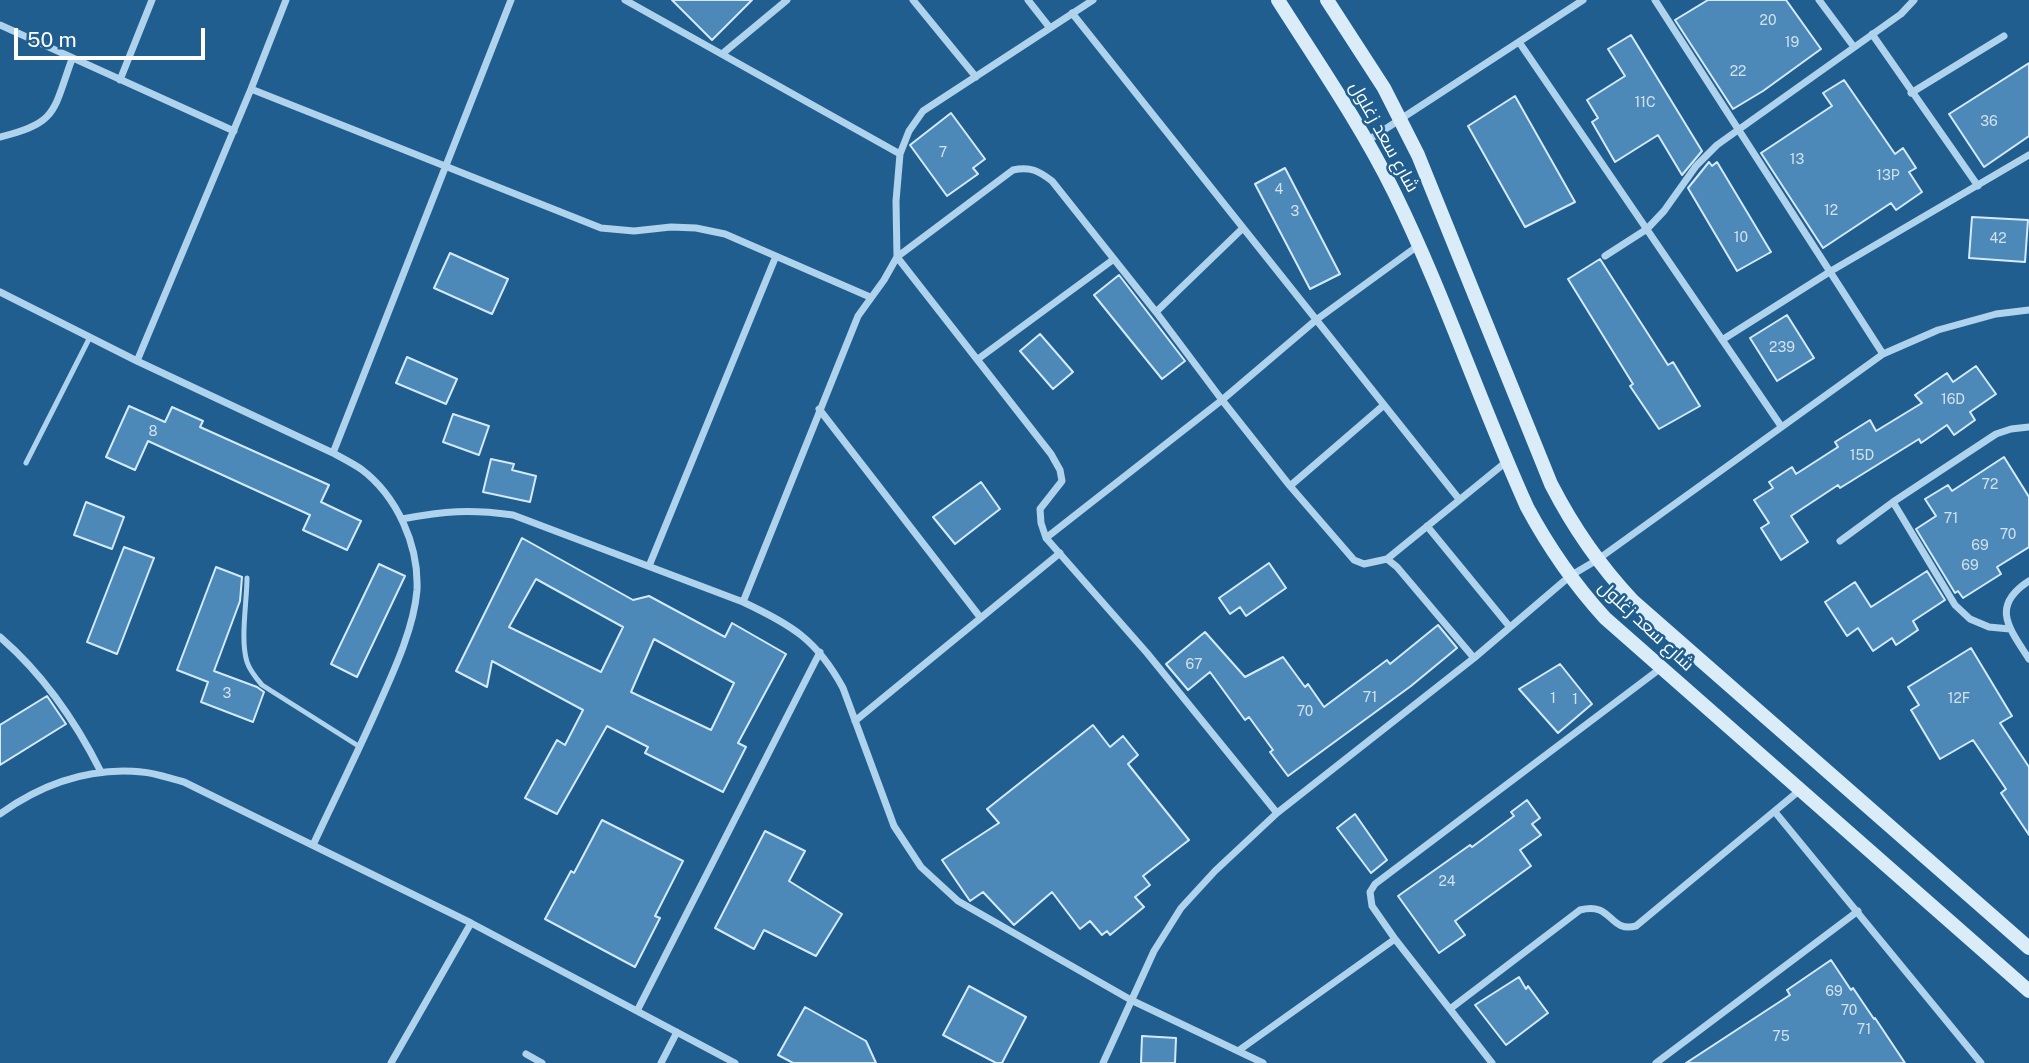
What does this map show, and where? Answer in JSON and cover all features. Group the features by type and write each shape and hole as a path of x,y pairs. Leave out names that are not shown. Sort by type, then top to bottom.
{"street":[{"path":"120,80 152,0"},
{"path":"137,361 251,89 285,0"},
{"path":"333,453 511,0"},
{"path":"625,0 900,154"},
{"path":"722,54 776,3 787,0"},
{"path":"914,0 976,77"},
{"path":"1028,0 1049,28"},
{"path":"1093,0 923,111 909,131 900,154 896,201 897,257 1051,454 1060,470 1062,481 1040,509 1046,538 1147,653 1277,813"},
{"name":"شارع سعد زغلول","path":"1278,0 1367,141 1419,246 1506,462 1542,535 1570,576 1605,618 2029,991"},
{"name":"شارع سعد زغلول","path":"1327,0 1401,119 1418,155 1550,484 1597,560 1633,601 2029,948"},
{"path":"1367,141 1583,0"},
{"path":"1655,0 1883,354"},
{"path":"1819,0 1854,47"},
{"path":"1605,256 1647,229 1664,211 1696,166 1738,129 1901,14 1914,0"},
{"path":"1072,13 1459,499"},
{"path":"0,25 233,131"},
{"path":"1872,34 1978,187"},
{"path":"1912,93 2004,36"},
{"path":"1519,42 1781,426"},
{"path":"0,137 25,131 46,120 53,111 72,59"},
{"path":"251,89 601,228 634,231 671,227 696,228 725,234 870,298"},
{"path":"1722,340 1831,271 2029,155"},
{"path":"743,602 846,339 870,298 897,257 1013,170 1024,167 1036,169 1052,181 1290,486 1354,559 1364,564 1387,559 1506,462"},
{"path":"1156,312 1243,228"},
{"path":"1046,538 1222,400 1316,320 1419,246"},
{"path":"649,566 776,256"},
{"path":"978,359 1114,259"},
{"path":"0,292 137,361 333,453 361,470 384,492 402,519 414,554 417,590 409,626 360,747 313,845"},
{"path":"1103,1063 1154,951 1181,908 1215,871 1277,813 1474,658 1570,576 1597,560 1883,354 1938,330 1996,314 2029,310"},
{"path":"1290,486 1384,405"},
{"path":"819,409 980,617"},
{"path":"1840,541 1893,502 1996,434 2011,429 2029,428"},
{"path":"1893,502 1955,605 1970,619 1989,628 2010,629"},
{"path":"402,519 445,511 479,510 513,515 743,602 778,618 807,638 832,667 843,688 894,826 921,867 938,885 958,901 1131,1000 1263,1063"},
{"path":"1427,526 1509,626"},
{"path":"855,721 1060,553"},
{"path":"1387,559 1397,567 1474,658"},
{"path":"2029,581 2013,591 2005,610 2010,629 2029,659"},
{"path":"0,637 40,676 63,705 83,736 101,772"},
{"path":"637,1011 820,652"},
{"path":"1492,1063 1395,939 1370,902 1370,892 1375,884 1661,668"},
{"path":"0,814 58,781 101,772 143,772 184,782 471,923 735,1063"},
{"path":"1450,1009 1580,910 1592,907 1603,911 1618,925 1627,928 1636,926 1800,790"},
{"path":"1775,812 1981,1063"},
{"path":"1656,1063 1667,1059 1858,911"},
{"path":"391,1063 471,923"},
{"path":"1238,1051 1395,939"},
{"path":"661,1063 677,1032"},
{"path":"526,1054 542,1063"}],"lane":[{"path":"26,463 90,337"},
{"path":"247,578 245,645 246,660 252,674 262,685 360,747"}],"building":[{"path":"672,0 752,0 712,40"},
{"path":"1708,0 1786,0 1821,49 1733,109 1675,20"},
{"path":"1631,35 1702,151 1682,175 1658,135 1615,162 1592,122 1598,118 1587,100 1625,76 1608,49"},
{"path":"2029,63 2029,136 1984,167 1949,114"},
{"path":"1844,80 1895,154 1903,148 1916,168 1909,172 1922,192 1896,210 1891,203 1823,248 1761,153 1832,106 1823,93"},
{"path":"1515,96 1575,202 1525,227 1468,126"},
{"path":"951,113 985,159 973,168 978,174 947,196 910,145"},
{"path":"1709,162 1712,166 1717,162 1771,252 1737,271 1688,188"},
{"path":"1285,168 1340,274 1310,289 1255,184"},
{"path":"1972,217 2028,220 2025,262 1969,258"},
{"path":"450,253 508,279 492,314 434,288"},
{"path":"1600,259 1668,365 1673,362 1700,406 1659,429 1630,386 1633,384 1568,279"},
{"path":"1119,275 1185,361 1162,379 1094,295"},
{"path":"1787,315 1814,358 1777,381 1750,338"},
{"path":"1040,334 1073,372 1053,389 1020,351"},
{"path":"407,357 457,379 446,404 396,383"},
{"path":"1976,366 1996,394 1970,412 1975,420 1954,435 1947,425 1921,443 1919,439 1840,488 1838,485 1791,516 1808,542 1781,560 1761,528 1769,523 1754,500 1773,488 1769,482 1792,467 1796,474 1838,447 1835,442 1870,420 1876,431 1922,403 1915,395 1947,373 1953,382"},
{"path":"129,406 165,422 172,407 203,421 200,427 329,485 321,502 361,521 347,550 303,530 310,515 148,441 135,470 106,457"},
{"path":"453,414 489,426 479,455 443,442"},
{"path":"2004,457 2029,497 2029,547 1997,567 2001,574 1963,598 1958,591 1955,593 1916,529 1936,516 1925,499 1948,485 1952,491"},
{"path":"491,459 514,464 512,470 536,476 530,502 483,492"},
{"path":"981,482 1000,509 955,544 933,517"},
{"path":"86,502 124,517 112,549 74,535"},
{"path":"522,538 633,600 649,596 725,637 732,623 786,654 738,743 746,747 723,792 645,753 648,747 607,726 557,814 525,798 557,740 565,745 583,710 492,661 487,687 456,671","holes":["536,579 623,627 601,672 509,627","654,639 734,683 711,730 631,692"]},
{"path":"124,547 154,558 117,654 87,642"},
{"path":"1269,563 1286,588 1246,616 1240,607 1230,614 1219,598"},
{"path":"379,564 405,576 357,677 331,664"},
{"path":"216,567 242,577 240,601 214,671 264,692 253,722 201,702 208,682 177,670"},
{"path":"1927,571 1945,600 1913,621 1918,630 1896,645 1892,638 1873,651 1858,628 1847,636 1825,602 1855,582 1871,607"},
{"path":"1438,625 1457,648 1411,686 1288,776 1249,717 1245,720 1210,672 1188,690 1166,664 1205,632 1245,677 1283,657 1305,687 1308,684 1324,707 1387,660 1390,664"},
{"path":"1971,648 2012,716 2000,723 2029,767 2029,835 2001,793 2006,789 1973,740 1940,759 1911,710 1919,705 1908,687"},
{"path":"1560,664 1592,704 1558,733 1519,689"},
{"path":"47,696 66,724 0,765 0,725"},
{"path":"1093,725 1110,747 1123,736 1138,755 1128,764 1189,840 1143,876 1150,885 1135,897 1144,907 1110,935 1107,931 1102,935 1090,921 1080,929 1052,892 1014,925 983,892 970,901 942,860 999,823 987,809"},
{"path":"1527,800 1540,818 1532,824 1541,835 1520,850 1531,866 1455,921 1465,935 1439,953 1398,896 1514,816 1511,812"},
{"path":"1355,814 1387,860 1371,873 1337,828"},
{"path":"602,820 683,861 655,916 660,918 635,967 545,919 571,871 574,873"},
{"path":"765,831 805,851 789,881 842,914 816,956 764,930 754,949 715,928"},
{"path":"1831,960 1905,1063 1686,1063 1790,995 1787,990"},
{"path":"1519,977 1548,1013 1506,1045 1475,1005"},
{"path":"969,986 1026,1017 1002,1063 996,1063 943,1035"},
{"path":"805,1007 866,1041 876,1063 793,1063 778,1055"},
{"path":"1142,1036 1176,1038 1175,1063 1141,1063"}]}
